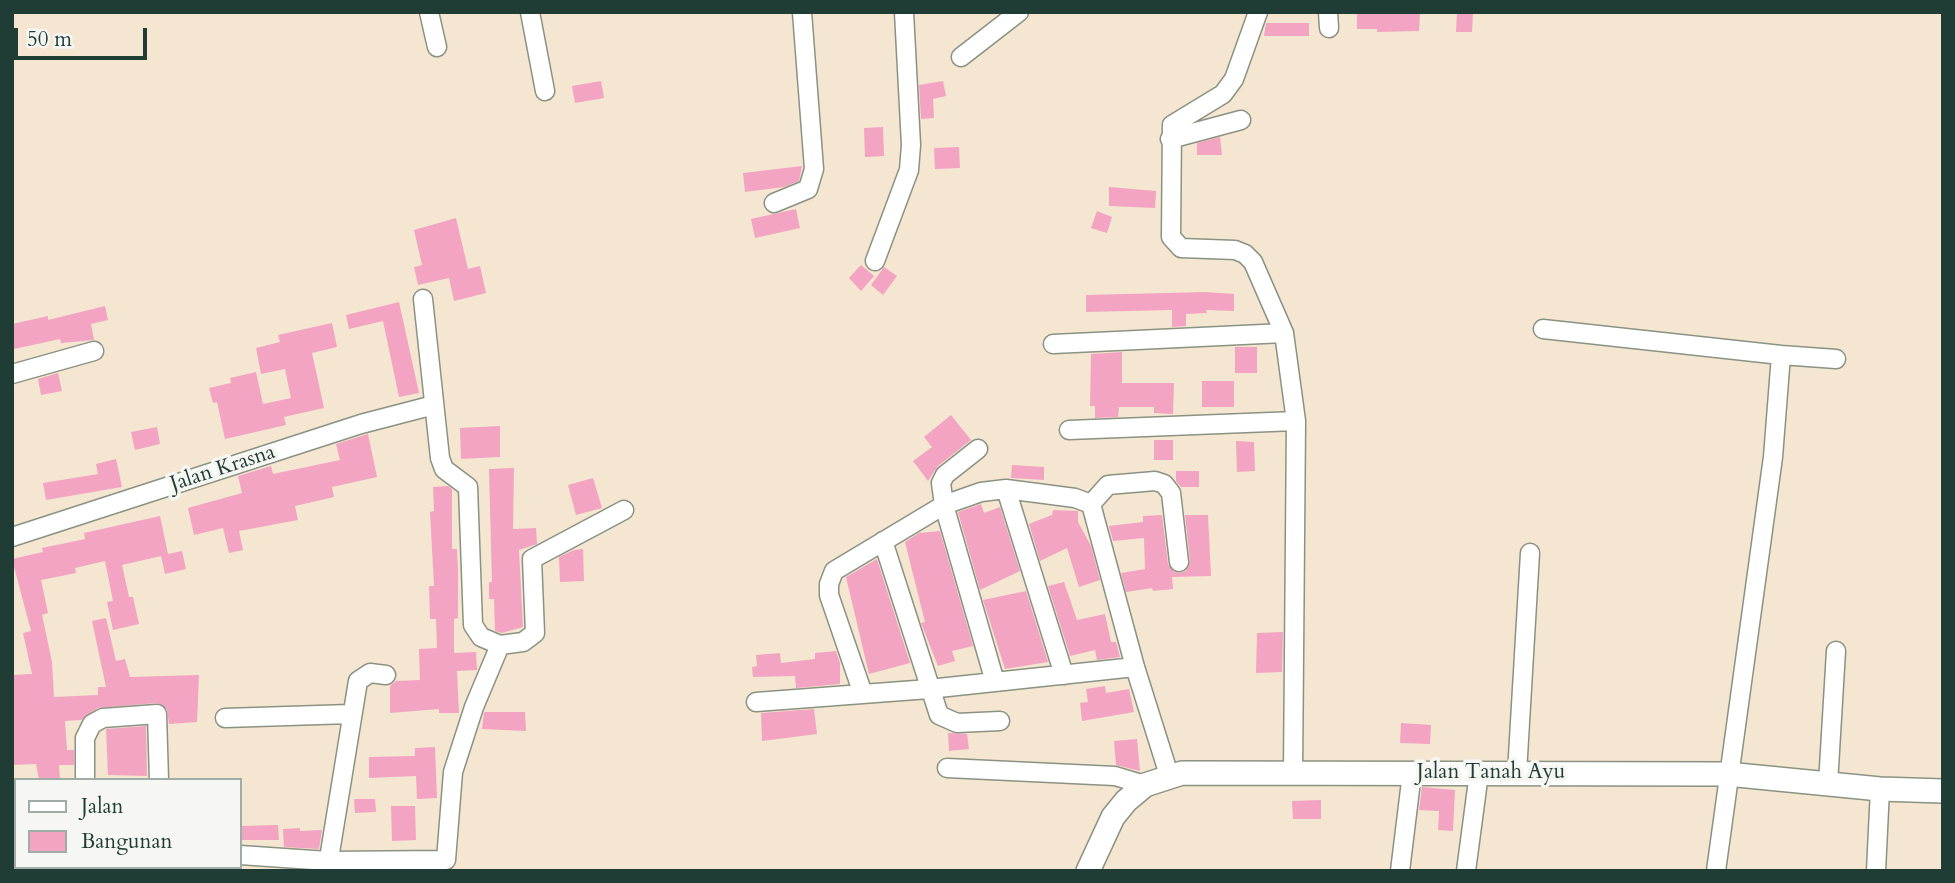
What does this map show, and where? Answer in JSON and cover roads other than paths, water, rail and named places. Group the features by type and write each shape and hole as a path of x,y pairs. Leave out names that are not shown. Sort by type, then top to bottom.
{"street":[{"path":"429,12 438,47"},
{"path":"530,12 545,91"},
{"path":"774,203 808,189 814,169 802,12"},
{"path":"875,261 909,170 911,132 904,12"},
{"path":"961,57 1020,12"},
{"path":"1258,12 1234,79 1223,94 1175,121 1170,139 1171,237 1181,248 1235,250 1245,254 1253,262 1284,333 1296,421 1293,773"},
{"path":"1170,139 1241,120"},
{"path":"423,299 442,465 468,487 473,625 481,637 500,645 523,642 535,633 531,563 533,557 624,510"},
{"path":"1543,329 1836,359"},
{"path":"1053,344 1284,333"},
{"path":"12,374 94,351"},
{"path":"1716,871 1727,774 1773,457 1781,355"},
{"name":"Jalan Krasna","path":"12,537 361,424 434,405"},
{"path":"1069,430 1296,421"},
{"path":"978,449 942,478 944,505 995,682"},
{"path":"1091,504 1108,485 1155,481 1164,484 1171,493 1179,562"},
{"path":"1006,489 1064,675"},
{"path":"863,694 829,595 829,584 834,571 944,505 981,492 1006,489 1047,492 1091,504"},
{"path":"1091,504 1135,667 1169,775"},
{"path":"883,541 929,689 943,719 957,723 1000,722"},
{"path":"1517,773 1530,553"},
{"path":"242,855 328,866 441,862 447,859 453,772 465,732 500,645"},
{"path":"1828,784 1836,651"},
{"path":"756,702 929,689 1135,667"},
{"path":"328,866 350,714 358,681 370,673 386,675"},
{"path":"85,778 85,738 92,724 103,718 157,714 159,778"},
{"path":"225,718 350,714"},
{"path":"947,768 1115,776 1145,785"},
{"name":"Jalan Tanah Ayu","path":"1088,871 1112,817 1145,785 1169,775 1238,771 1727,774 1880,789 1943,791"},
{"path":"1400,871 1412,773"},
{"path":"1466,871 1479,773"},
{"path":"1877,871 1880,789"}]}
